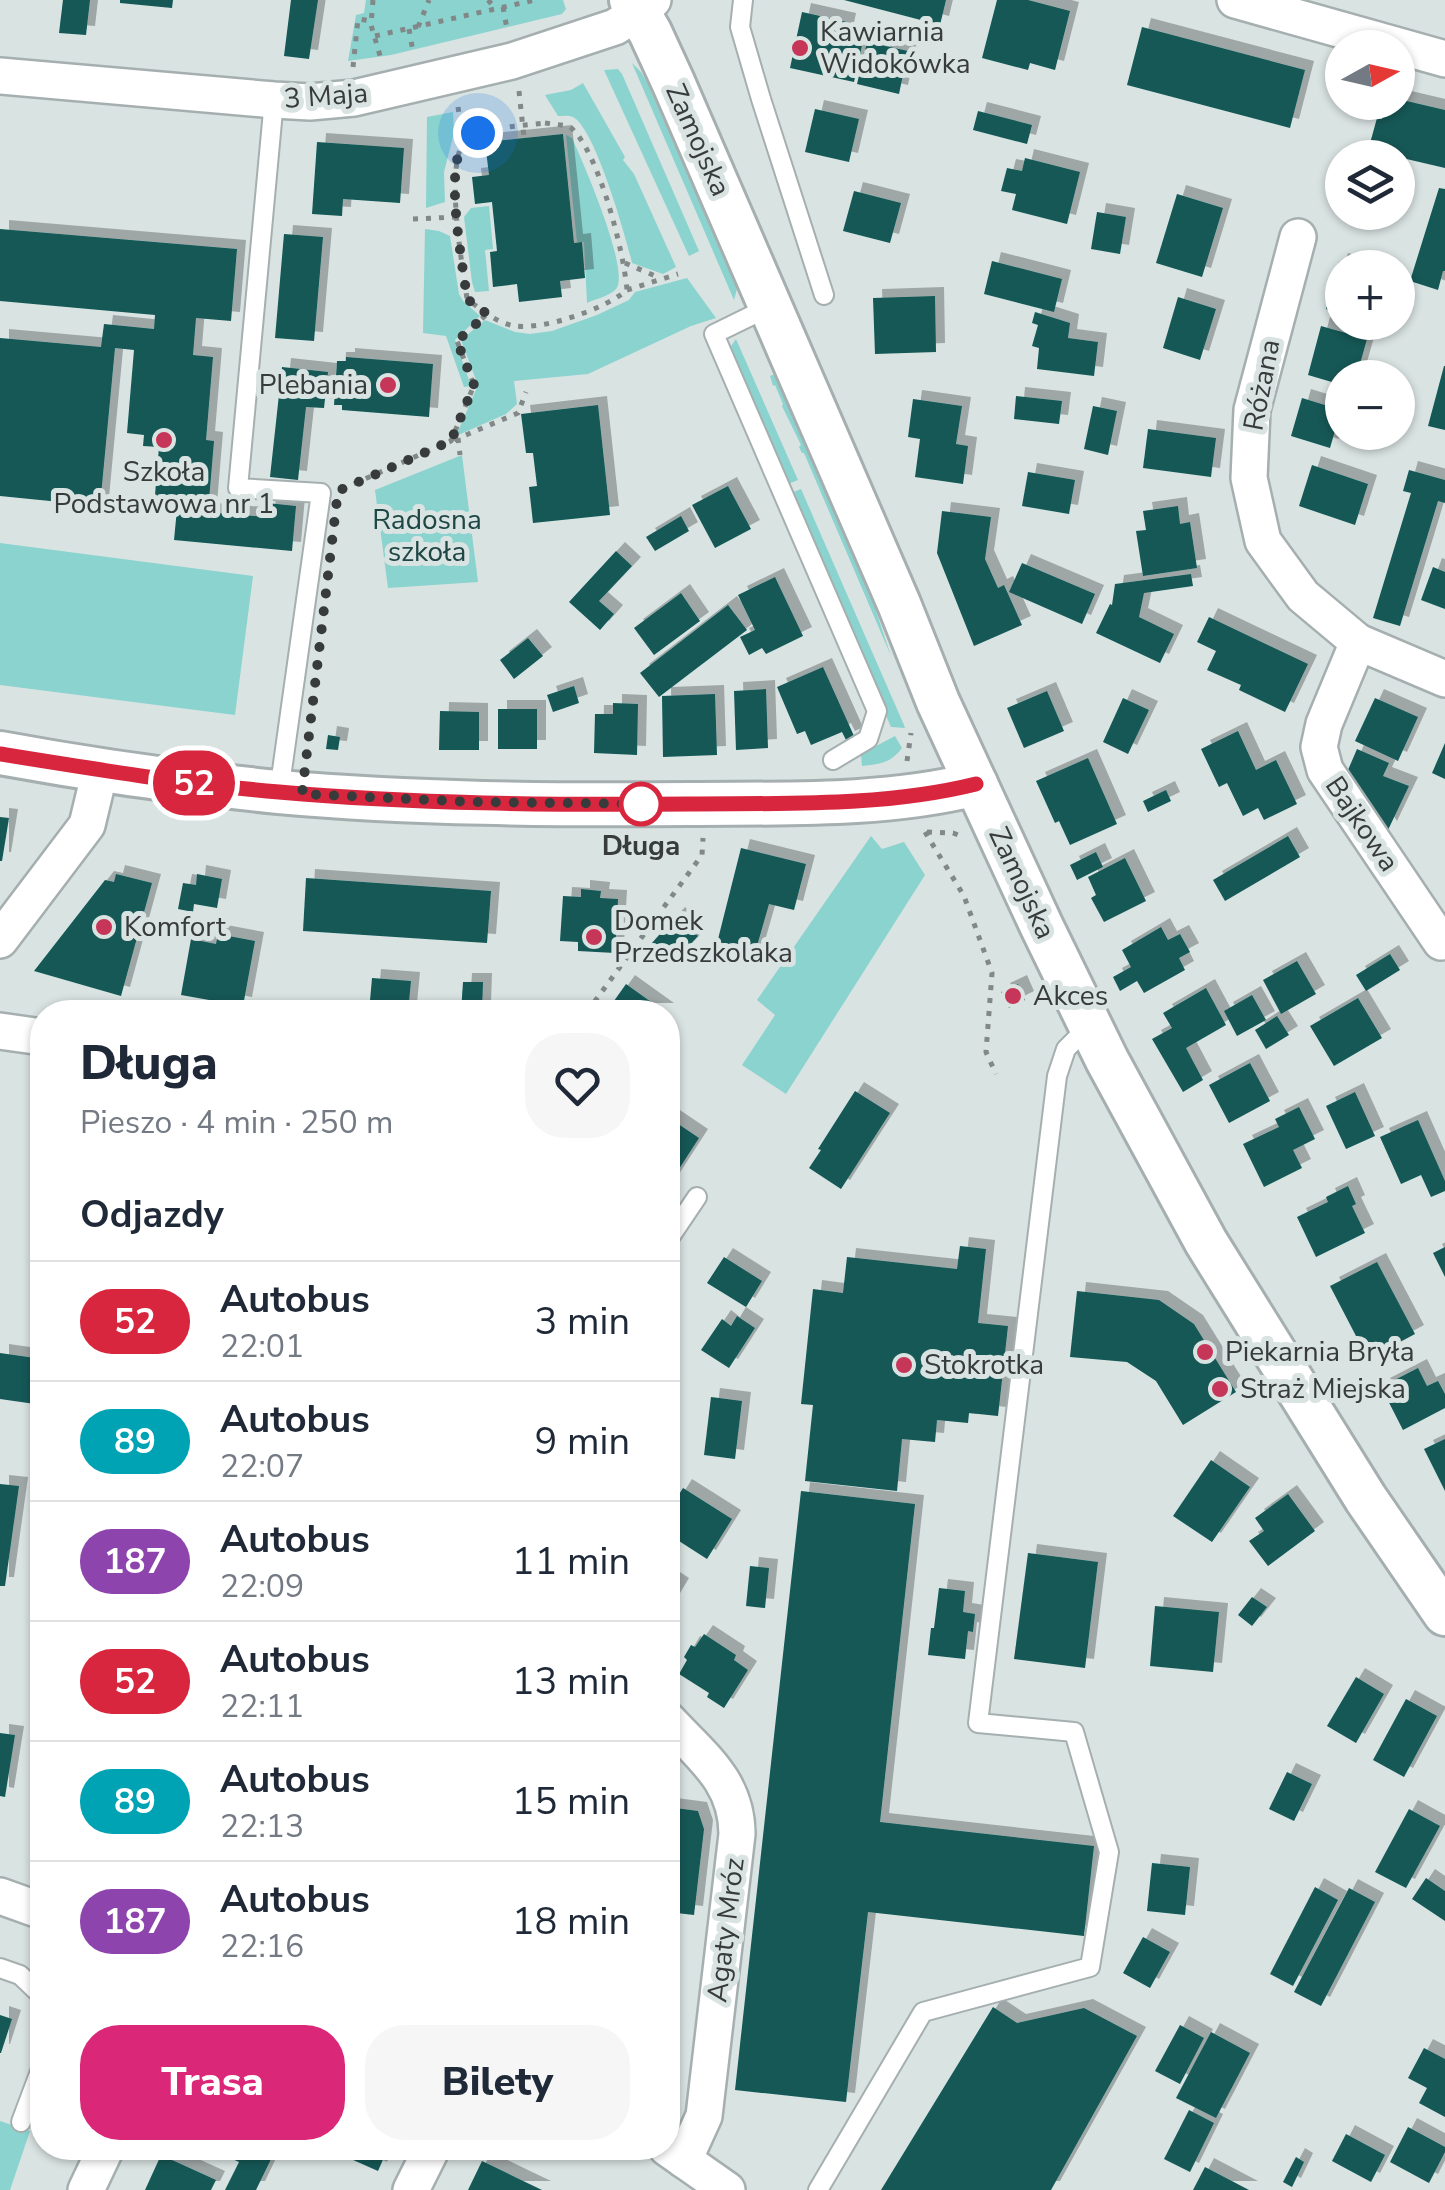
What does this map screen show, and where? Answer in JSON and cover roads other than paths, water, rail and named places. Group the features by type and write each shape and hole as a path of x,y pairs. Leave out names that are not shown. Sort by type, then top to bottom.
{"street":[{"path":"1235,0 1445,59"},
{"name":"3 Maja","path":"0,76 274,100 354,98 524,58 584,39 616,27 641,4"},
{"name":"Zamojska","path":"641,4 938,702 1090,1025 1206,1242 1366,1500 1445,1614"},
{"name":"Różana","path":"1298,237 1252,410 1249,478 1263,540 1303,596 1358,642 1445,679"},
{"name":"Bajkowa","path":"1358,642 1324,724 1319,748 1325,770 1441,942"},
{"path":"0,754 100,771 278,792 473,802 779,804 914,797 976,784"},
{"path":"0,940 87,825 100,771"},
{"path":"0,1032 30,1036"},
{"name":"Agaty Mróz","path":"680,1733 724,1782 734,1805 737,1834 704,2116 680,2147"},
{"path":"0,1896 30,1907"},
{"path":"680,2157 727,2190"},
{"path":"86,2190 100,2160"},
{"path":"411,2190 426,2160"}],"lane":[{"path":"743,0 740,28 824,295"},
{"path":"274,100 238,488 330,492 278,792"},
{"path":"771,306 714,334 877,711 868,739 833,760"},
{"path":"818,2190 924,2012 1090,1967 1110,1852 1074,1732 978,1722 1058,1076 1066,1050 1090,1025"},
{"path":"680,1222 697,1197"},
{"path":"0,1968 20,1975 30,1985"},
{"path":"22,2122 30,2101"}],"place":[{"name":"Kawiarnia Widokówka","path":"800,48"},
{"name":"Plebania","path":"388,385"},
{"name":"Szkoła Podstawowa nr 1","path":"164,440"},
{"name":"Długa","path":"641,804"},
{"name":"Komfort","path":"104,927"},
{"name":"Domek Przedszkolaka","path":"594,937"},
{"name":"Akces","path":"1013,996"},
{"name":"Piekarnia Bryła","path":"1205,1352"},
{"name":"Stokrotka","path":"904,1365"},
{"name":"Straż Miejska","path":"1220,1389"}],"park label":[{"name":"Radosna szkoła","path":"427,536"}]}
